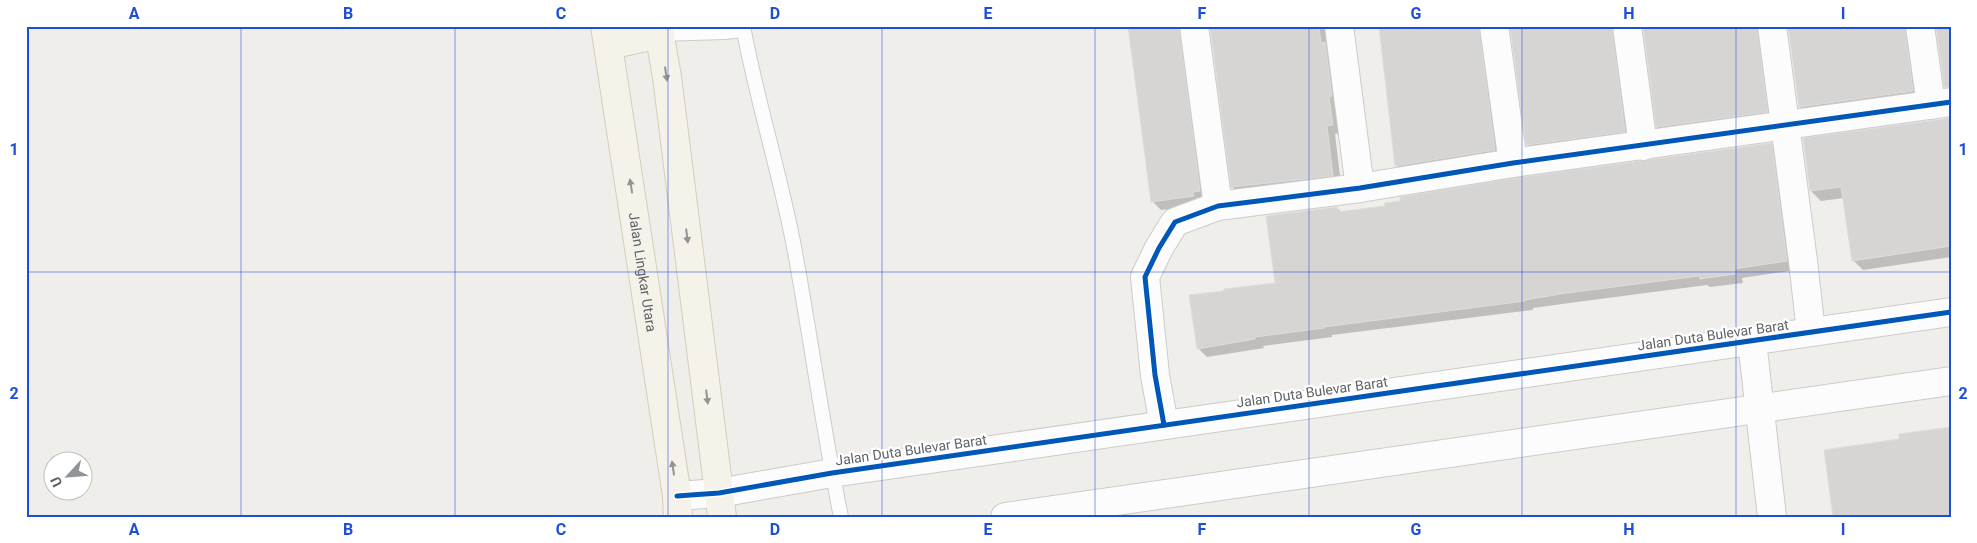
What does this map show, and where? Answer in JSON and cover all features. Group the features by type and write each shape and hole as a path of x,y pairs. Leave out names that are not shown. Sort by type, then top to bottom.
{"main road":[{"path":"607,36 659,30 728,500"},
{"name":"Jalan Lingkar Utara","path":"607,36 678,506"}],"street":[{"path":"1194,26 1218,206"},
{"path":"1339,26 1360,188"},
{"path":"1494,26 1513,163"},
{"path":"1627,26 1643,146"},
{"path":"1772,26 1786,126 1810,332"},
{"path":"1164,425 1155,375 1145,277 1159,248 1175,222 1218,206 1360,188 1513,163 1941,104 1920,26"},
{"name":"Jalan Duta Bulevar Barat","path":"678,506 728,500 820,475 1164,425 1753,346 1810,332 1951,312"},
{"path":"1753,346 1772,517"},
{"path":"1004,517 1760,401 1951,381"}],"lane":[{"path":"659,30 724,32 743,28 794,250 820,475 841,517"}],"building":[{"path":"1128,26 1179,26 1200,191 1193,192 1194,196 1151,202"},
{"path":"1210,26 1319,26 1321,43 1325,42 1332,96 1329,97 1333,125 1327,126 1333,176 1231,187"},
{"path":"1379,26 1479,26 1495,150 1395,166"},
{"path":"1612,26 1625,132 1526,145 1510,27"},
{"path":"1643,26 1757,26 1768,112 1656,127"},
{"path":"1788,26 1905,26 1913,91 1799,107"},
{"path":"1936,26 1951,26 1951,87 1944,87"},
{"path":"1951,118 1951,246 1852,261 1841,187 1810,191 1803,138"},
{"path":"1772,143 1787,261 1734,269 1735,274 1700,279 1699,276 1567,293 1525,301 1255,337 1255,339 1197,349 1189,295 1275,283 1266,216 1337,207 1338,212 1385,206 1384,203 1400,201 1400,197 1515,178"},
{"path":"1951,427 1951,517 1833,517 1824,450 1899,439 1899,434"}],"cycle path":[{"path":"1164,425 1155,375 1145,277 1159,248 1175,222 1218,206 1360,188 1513,163 1951,102"},
{"path":"677,496 719,493 832,473 1951,312"}]}
